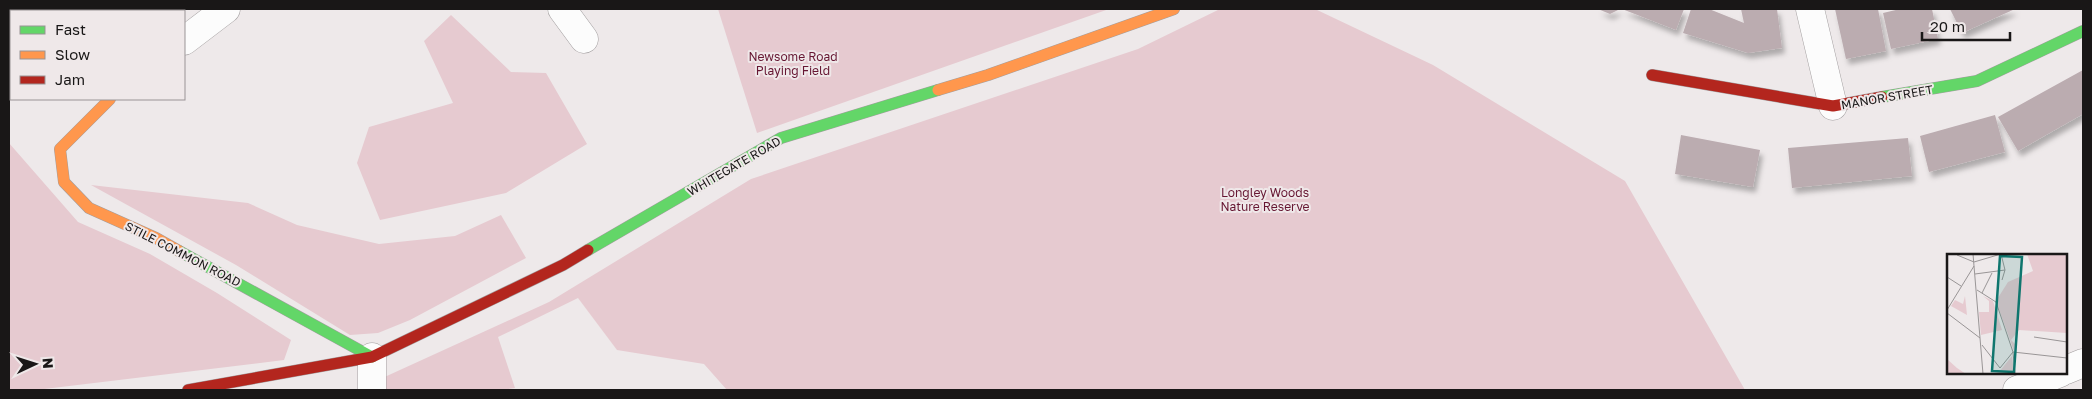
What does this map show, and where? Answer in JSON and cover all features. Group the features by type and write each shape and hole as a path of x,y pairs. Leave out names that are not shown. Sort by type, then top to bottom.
{"street":[{"path":"185,40 226,9"},
{"path":"562,9 584,40"},
{"name":"WHITEGATE ROAD","path":"188,390 372,356 563,265 781,138 988,75 1174,9"},
{"path":"1810,9 1833,106"},
{"name":"MANOR STREET","path":"1652,75 1833,106 1977,81 2083,31"},
{"name":"STILE COMMON ROAD","path":"109,100 60,149 64,182 89,208 156,238 372,356"},
{"path":"372,356 372,390"},
{"path":"2067,370 2083,363"},
{"path":"2017,390 2057,374"}],"green space":[{"name":"Newsome Road Playing Field","path":"718,9 1109,9 757,133"},
{"name":"Longley Woods Nature Reserve","path":"1220,9 1315,9 1433,65 1625,181 1745,390 727,390 704,364 617,350 578,298 498,337 515,388 502,390 379,390 378,380 549,302 751,179 1138,49"},
{"path":"451,15 511,72 546,73 587,144 506,193 380,220 357,163 369,127 453,103 424,41"},
{"path":"9,143 78,222 150,254 217,293 291,340 284,360 36,390 9,390"},
{"path":"91,185 248,203 297,225 379,244 455,236 501,215 526,258 410,320 378,333 350,335 236,265"}],"building":[{"path":"1598,9 1620,9 1610,14"},
{"path":"1622,9 1684,9 1676,30"},
{"path":"1691,9 1709,9 1744,23 1741,9 1777,9 1782,48 1748,53 1683,33"},
{"path":"1835,9 1878,9 1886,51 1846,59"},
{"path":"1900,9 1932,9 1938,39 1891,49 1883,13"},
{"path":"1950,9 2015,9 1962,33"},
{"path":"2083,70 2083,114 2018,151 1998,117"},
{"path":"1995,115 2005,152 1929,172 1920,136"},
{"path":"1681,135 1760,150 1753,187 1675,174"},
{"path":"1908,138 1912,176 1792,188 1788,148"}],"traffic: fast":[{"path":"1882,97 1977,81 2083,31"},
{"path":"588,250 781,138 938,90"},
{"path":"179,251 372,357"}],"traffic: slow":[{"path":"938,90 988,75 1174,9"},
{"path":"109,100 60,149 64,182 89,208 156,238 179,251"}],"traffic: jam":[{"path":"1652,75 1833,106 1882,97"},
{"path":"188,390 372,357 563,265 588,250"}]}
